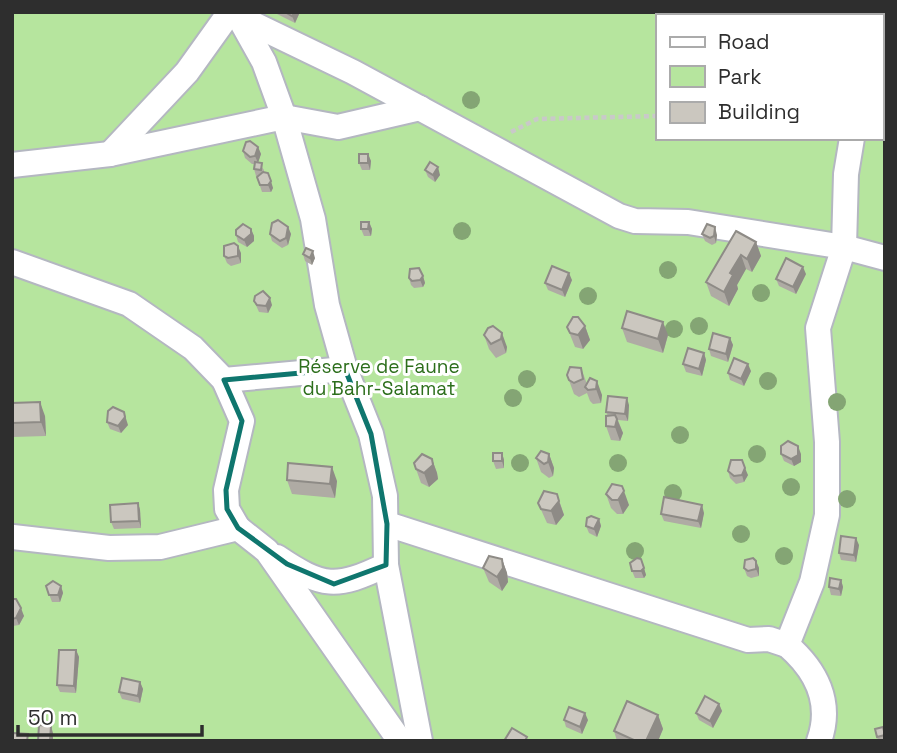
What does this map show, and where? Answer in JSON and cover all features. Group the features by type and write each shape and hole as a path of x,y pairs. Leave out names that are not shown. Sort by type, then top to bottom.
{"street":[{"path":"235,14 420,108 619,216 635,221 688,222 844,247 885,258"},
{"path":"235,14 264,62 284,117 313,219 327,305 345,369 371,434 386,496 386,565 420,741"},
{"path":"110,154 187,72 235,14"},
{"path":"12,165 110,154 284,117 338,127 420,108"},
{"path":"787,645 812,582 827,515 827,442 818,328 844,247 846,174 852,140"},
{"path":"12,262 129,304 194,348 224,380 242,421 226,490 227,509 238,528 267,551 311,578 334,584 386,565"},
{"path":"224,380 345,369"},
{"path":"387,524 748,640 769,639 787,645 807,663 821,688 825,724 819,741"},
{"path":"13,537 109,548 160,547 238,528"},
{"path":"267,551 400,741"}],"path":[{"path":"485,144 537,119 656,116"}],"highlighted area":[{"path":"345,369 371,434 387,524 386,565 334,584 287,564 238,528 227,509 226,490 242,421 224,380"}],"green space":[{"name":"Réserve de Faune du Bahr-Salamat","path":"12,12 885,12 885,741 12,741"}],"building":[{"path":"250,141 258,147 255,156 250,157 243,151 246,142"},
{"path":"359,154 368,154 368,163 359,163"},
{"path":"255,162 262,163 261,170 254,169"},
{"path":"430,162 438,167 433,175 425,170"},
{"path":"263,172 268,173 271,181 268,185 260,185 257,177"},
{"path":"278,220 288,227 286,238 280,241 270,234 272,223"},
{"path":"361,222 369,222 368,229 361,229"},
{"path":"243,224 251,229 251,234 244,240 236,235 236,230"},
{"path":"707,224 715,227 714,236 710,238 702,234"},
{"path":"736,231 756,242 747,259 741,255 730,273 733,275 724,292 706,282"},
{"path":"234,243 238,246 238,256 224,256 224,246"},
{"path":"306,248 313,251 310,258 303,254"},
{"path":"786,258 803,267 793,287 776,279"},
{"path":"552,266 569,273 562,290 545,283"},
{"path":"419,268 423,276 420,280 412,281 409,278 410,269"},
{"path":"263,291 270,298 266,306 257,305 254,301 255,296"},
{"path":"627,311 663,322 658,339 622,328"},
{"path":"573,317 578,317 585,326 578,335 570,333 567,327"},
{"path":"493,326 502,333 501,339 491,344 484,335 488,328"},
{"path":"713,333 730,338 726,354 709,349"},
{"path":"688,348 704,353 699,369 683,364"},
{"path":"734,358 748,364 741,379 728,373"},
{"path":"570,367 581,368 583,379 574,383 569,380 567,375"},
{"path":"590,378 597,381 596,389 588,390 585,387"},
{"path":"608,396 627,398 625,414 606,412"},
{"path":"40,402 41,422 12,423 12,403"},
{"path":"113,407 124,412 125,417 118,426 107,422 108,411"},
{"path":"615,415 615,427 606,426 606,416"},
{"path":"788,441 798,446 798,455 791,459 781,454 781,446"},
{"path":"541,451 549,454 548,462 544,464 536,458"},
{"path":"493,453 502,453 502,461 493,461"},
{"path":"422,454 432,459 433,465 424,473 416,469 414,463"},
{"path":"731,460 742,460 745,468 742,475 734,476 728,471"},
{"path":"288,463 332,467 330,484 287,480"},
{"path":"612,484 622,486 624,491 618,500 612,500 606,494"},
{"path":"544,491 557,494 559,501 551,511 541,509 538,503"},
{"path":"664,497 702,505 698,521 661,514"},
{"path":"138,503 139,521 111,522 110,505"},
{"path":"591,516 599,519 594,529 586,526 587,518"},
{"path":"841,536 856,538 854,555 839,553"},
{"path":"489,556 502,559 503,568 497,577 483,568"},
{"path":"637,558 641,559 644,568 641,571 632,571 630,563"},
{"path":"753,558 756,561 756,569 748,571 744,568 745,560"},
{"path":"830,578 841,580 839,589 829,587"},
{"path":"53,581 61,586 58,595 49,595 46,586"},
{"path":"12,599 16,599 21,608 16,618 12,619"},
{"path":"59,650 76,650 74,686 57,685"},
{"path":"122,678 140,682 138,696 119,692"},
{"path":"705,696 719,704 710,721 696,713"},
{"path":"627,701 658,715 646,741 636,741 614,731"},
{"path":"569,707 585,713 580,727 564,720"},
{"path":"39,725 51,726 50,741 38,741"},
{"path":"883,727 885,735 877,737 875,729"},
{"path":"512,728 527,737 525,741 504,741"},
{"path":"13,733 28,734 27,741 13,741"}]}
